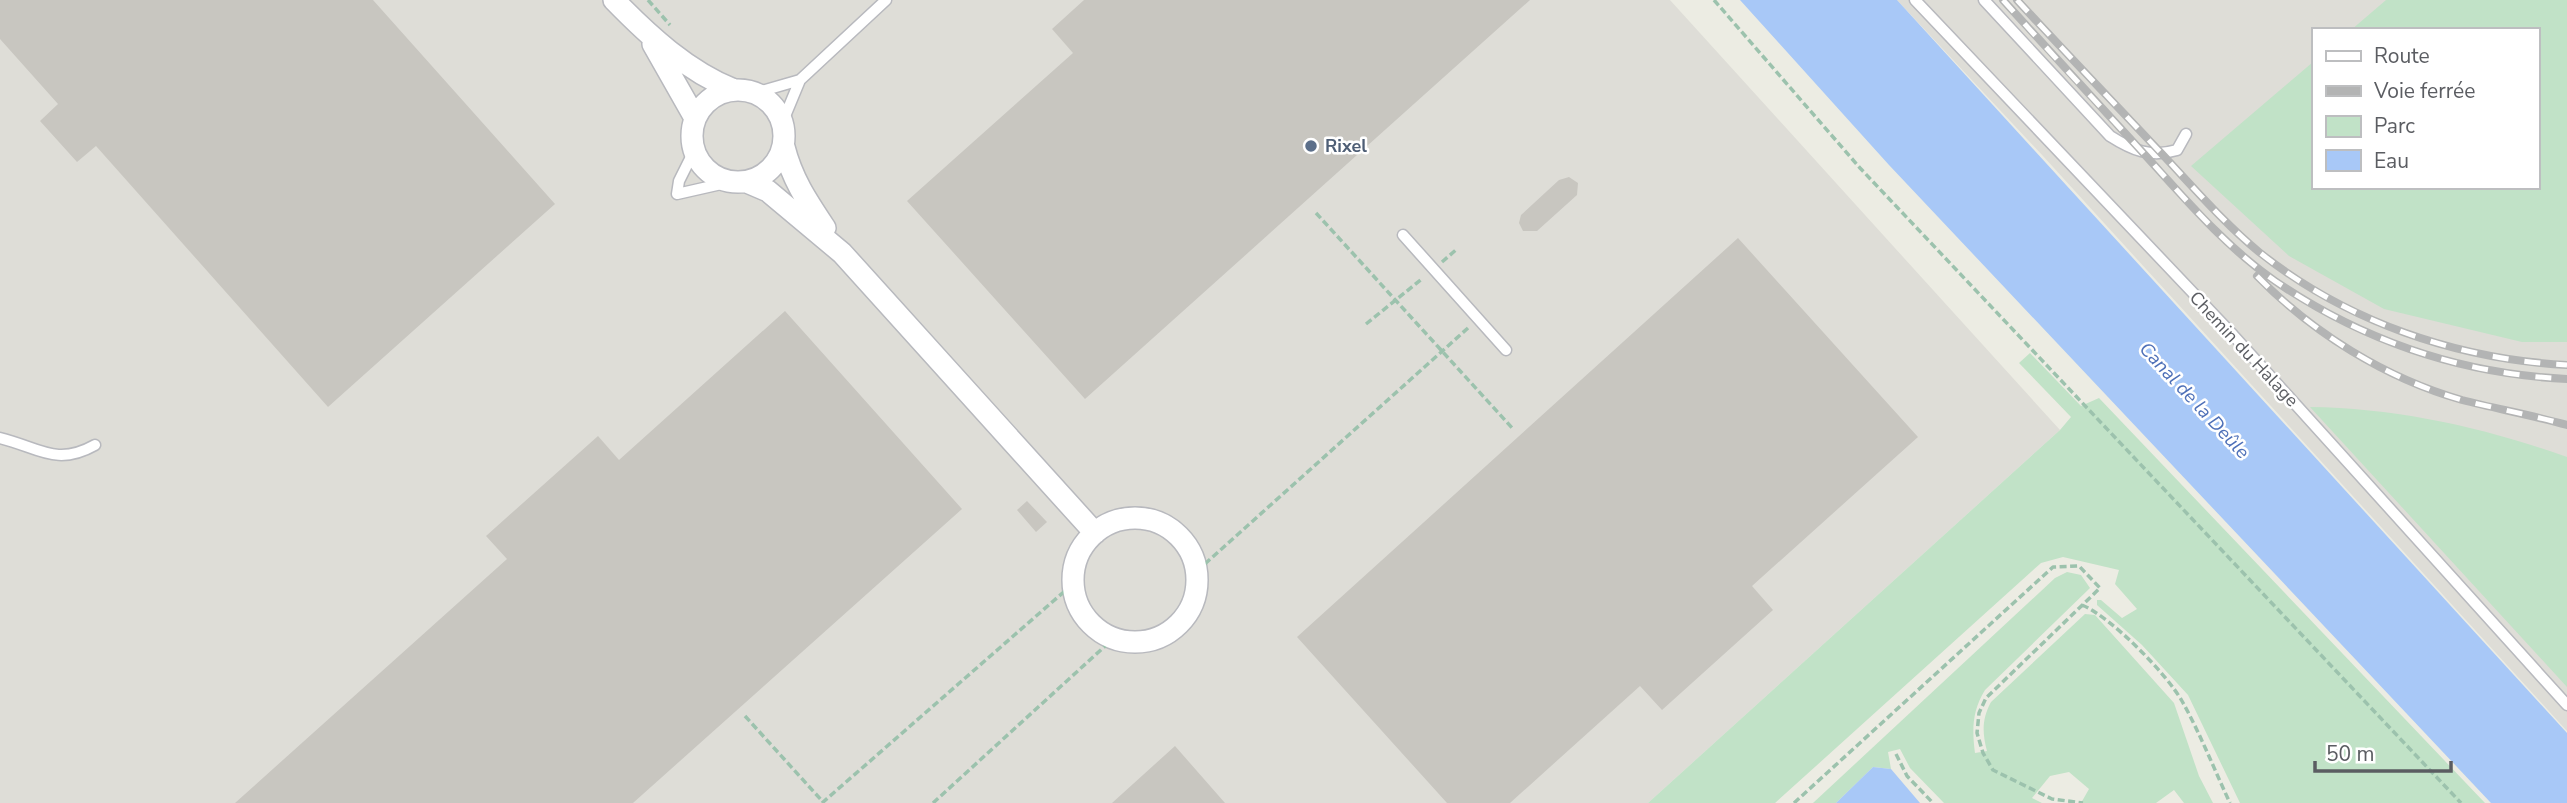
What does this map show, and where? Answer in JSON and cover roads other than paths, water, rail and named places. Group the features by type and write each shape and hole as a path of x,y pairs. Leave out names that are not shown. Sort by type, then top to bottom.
{"street":[{"path":"614,0 647,33 704,78 744,91 773,105 783,121 784,147 790,171 801,193 842,253 1095,533"},
{"path":"647,33 695,118"},
{"path":"744,91 713,97 695,118 692,140 694,150 705,168 768,191 842,253"},
{"path":"738,182 772,168 784,147"},
{"path":"1123,519 1147,519 1162,524 1178,535 1189,549 1197,571 1196,592 1191,608 1178,624 1163,635 1139,642 1115,637 1089,621 1079,606 1074,583 1077,560 1095,533 1123,519"}],"lane":[{"path":"783,121 800,80 886,0"},
{"name":"Chemin du Halage","path":"1915,0 2233,335 2567,705"},
{"path":"1984,0 2110,136 2129,148 2162,154 2177,150 2186,134"},
{"path":"744,91 800,80"},
{"path":"694,150 679,181 677,194 738,182"},
{"path":"1403,235 1506,350"},
{"path":"0,438 40,453 63,456 80,453 95,444"}],"water":[{"name":"Canal de la Deûle","path":"1740,0 1897,0 2567,733 2567,803 2491,803 1889,165"},
{"path":"1873,767 1891,769 1920,803 1836,803"}],"railway":[{"path":"2003,0 2207,222 2275,281 2343,321 2414,351 2489,370 2567,379"},
{"path":"2017,0 2221,217 2259,252 2293,277 2366,317 2404,333 2484,355 2567,365"},
{"path":"2257,276 2326,334 2405,379 2462,400 2567,425"}],"place":[{"name":"Rixel","path":"1311,146"}]}
